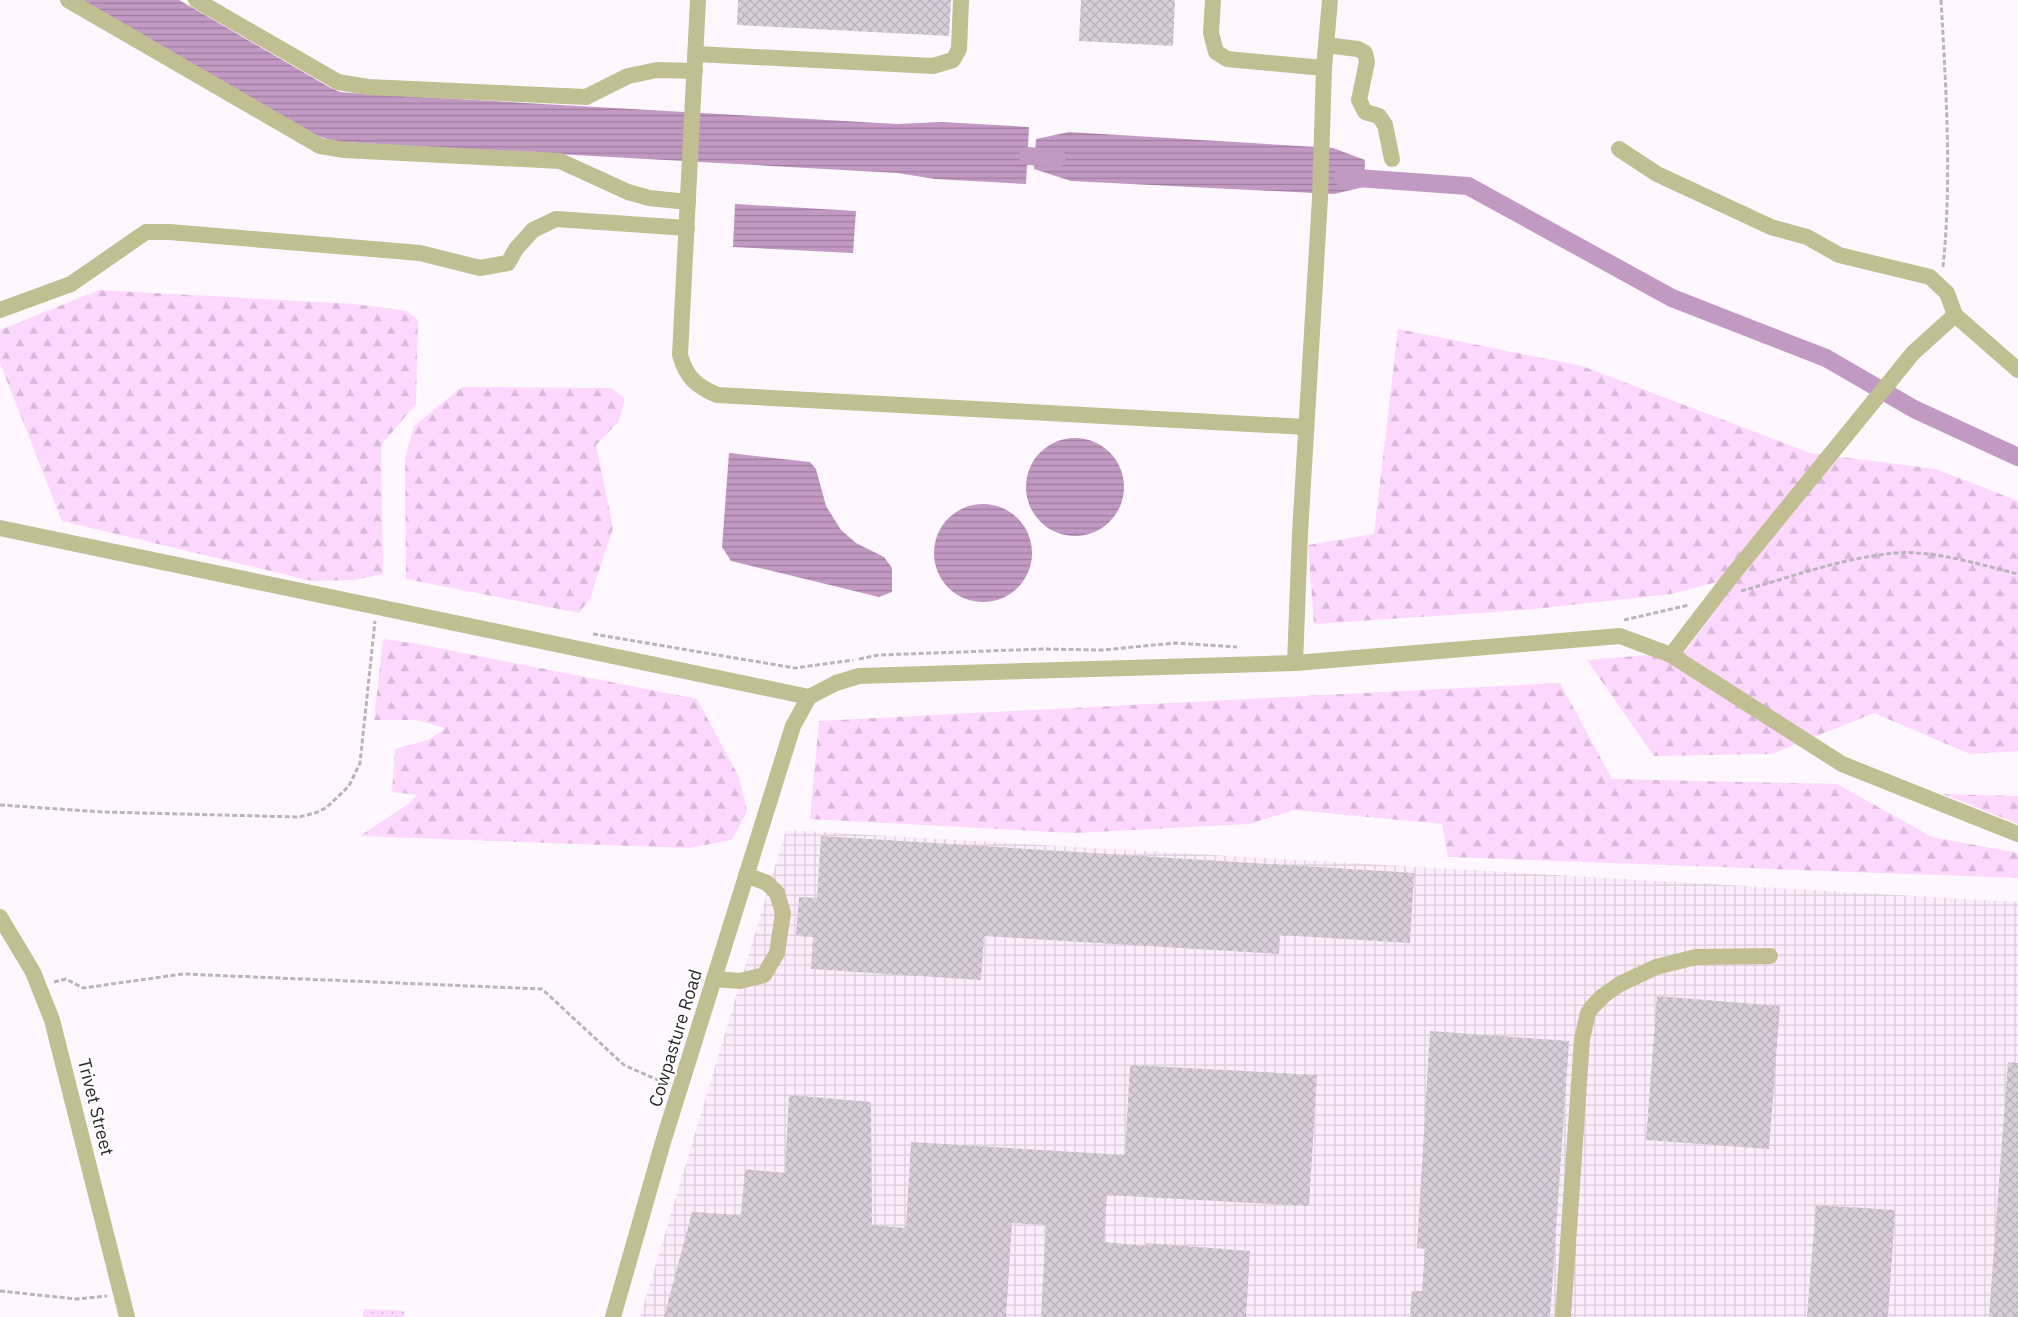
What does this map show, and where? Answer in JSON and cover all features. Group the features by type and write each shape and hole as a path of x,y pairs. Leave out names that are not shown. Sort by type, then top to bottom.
{"street":[{"path":"68,0 320,146 344,150 560,161 628,192 649,198 688,202"},
{"path":"196,0 338,82 368,87 586,97 628,76 657,70 695,71"},
{"path":"698,0 680,355 684,370 701,388 717,395 1305,428"},
{"path":"696,54 933,66 953,60 959,49 961,0"},
{"path":"1213,0 1211,33 1216,52 1227,60 1324,68"},
{"path":"1295,663 1305,428 1320,198 1324,68 1330,0"},
{"path":"1326,45 1358,49 1365,53 1367,62 1359,100 1365,112 1378,116 1385,125 1392,158"},
{"path":"1619,149 1657,174 1771,226 1807,237 1839,255 1930,276 1947,293 1955,315 2018,370"},
{"path":"0,310 72,284 146,232 169,232 420,253 480,268 508,264 516,249 533,230 556,219 687,228"},
{"path":"1671,655 1734,573 1913,353 1955,315"},
{"path":"0,528 809,697 836,683 859,676 1295,663 1620,636 1671,655 1842,764 2018,834"},
{"name":"Cowpasture Road","path":"613,1317 680,1089 792,726 809,697"},
{"path":"714,979 740,981 764,975 777,954 783,913 777,893 767,883 746,875"},
{"name":"Trivet Street","path":"0,917 40,986 58,1042 127,1317"},
{"path":"1563,1317 1582,1039 1588,1013 1604,995 1620,984 1656,967 1696,957 1770,956"}],"path":[{"path":"1941,0 1946,91 1948,218 1941,288"},
{"path":"1621,621 1858,558 1899,552 1944,556 2018,574"},
{"path":"0,805 103,812 299,817 316,813 326,808 349,786 360,763 374,627 378,607"},
{"path":"592,634 795,668 879,655 1042,648 1103,650 1175,643 1242,647"},
{"path":"40,986 66,980 83,988 183,974 542,989 624,1065 680,1089"},
{"path":"0,1291 76,1299 122,1294"}],"shaded area":[{"path":"82,0 179,0 340,92 897,124 942,122 1029,127 1026,184 935,179 897,173 342,142 313,134"},
{"path":"1069,132 1333,148 1365,160 1364,187 1334,194 1071,181 1034,169 1036,139"},
{"path":"735,204 856,211 853,253 733,247"},
{"path":"1065,438 1085,438 1094,441 1110,452 1121,468 1124,477 1124,497 1121,506 1110,522 1094,533 1085,536 1065,536 1048,528 1034,514 1026,497 1026,477 1034,460 1048,446"},
{"path":"729,453 810,462 816,469 826,506 841,530 856,543 884,557 892,568 892,592 879,597 731,561 722,547"},
{"path":"983,504 1002,507 1018,518 1029,534 1032,553 1029,572 1018,588 1002,599 983,602 964,599 948,588 937,572 934,553 937,534 948,518 964,507"},
{"path":"786,830 2018,902 2018,1317 640,1317"}],"green space":[{"path":"99,290 355,304 407,311 418,320 416,404 381,445 383,574 355,580 312,581 62,521 0,363 0,330"},
{"path":"1398,329 1582,366 1810,453 1936,469 2018,501 2018,751 1970,754 1874,713 1771,754 1654,756 1587,660 1685,652 1741,576 1671,594 1525,610 1314,624 1308,545 1374,534"},
{"path":"462,387 612,388 625,399 619,421 596,445 613,528 590,598 579,613 406,579 405,458 414,426"},
{"path":"383,639 418,644 697,699 739,777 747,811 732,840 689,848 360,836 408,804 417,795 392,792 395,749 428,740 446,728 416,720 374,720"},
{"path":"1560,683 1612,779 1837,784 1932,837 2018,853 2018,878 1448,857 1442,824 1294,810 1249,824 1074,833 810,819 819,721"},
{"path":"1943,794 2018,796 2018,824"},
{"path":"364,1309 405,1311 404,1317 363,1317"}],"building":[{"path":"738,0 951,0 949,36 737,25"},
{"path":"1081,0 1175,0 1173,46 1079,41"},
{"path":"821,836 1414,873 1410,943 1280,935 1279,954 984,936 981,980 811,969 813,937 796,936 799,897 817,898"},
{"path":"1657,996 1780,1006 1769,1149 1646,1140"},
{"path":"1430,1031 1569,1041 1550,1317 1410,1317 1412,1291 1422,1291 1425,1249 1417,1248"},
{"path":"2008,1062 2018,1063 2018,1317 1989,1317"},
{"path":"1130,1065 1317,1075 1309,1206 1107,1195 1104,1242 1146,1246 1146,1243 1250,1251 1246,1317 1041,1317 1046,1225 1012,1223 1006,1317 664,1317 692,1212 741,1215 745,1169 785,1173 789,1095 871,1102 872,1225 906,1228 911,1142 1125,1155"},
{"path":"1816,1205 1895,1210 1888,1317 1807,1317"}],"waterway":[{"path":"1028,156 1057,158"},
{"path":"1343,177 1468,186 1672,298 1826,358 1914,409 2018,457"}]}
